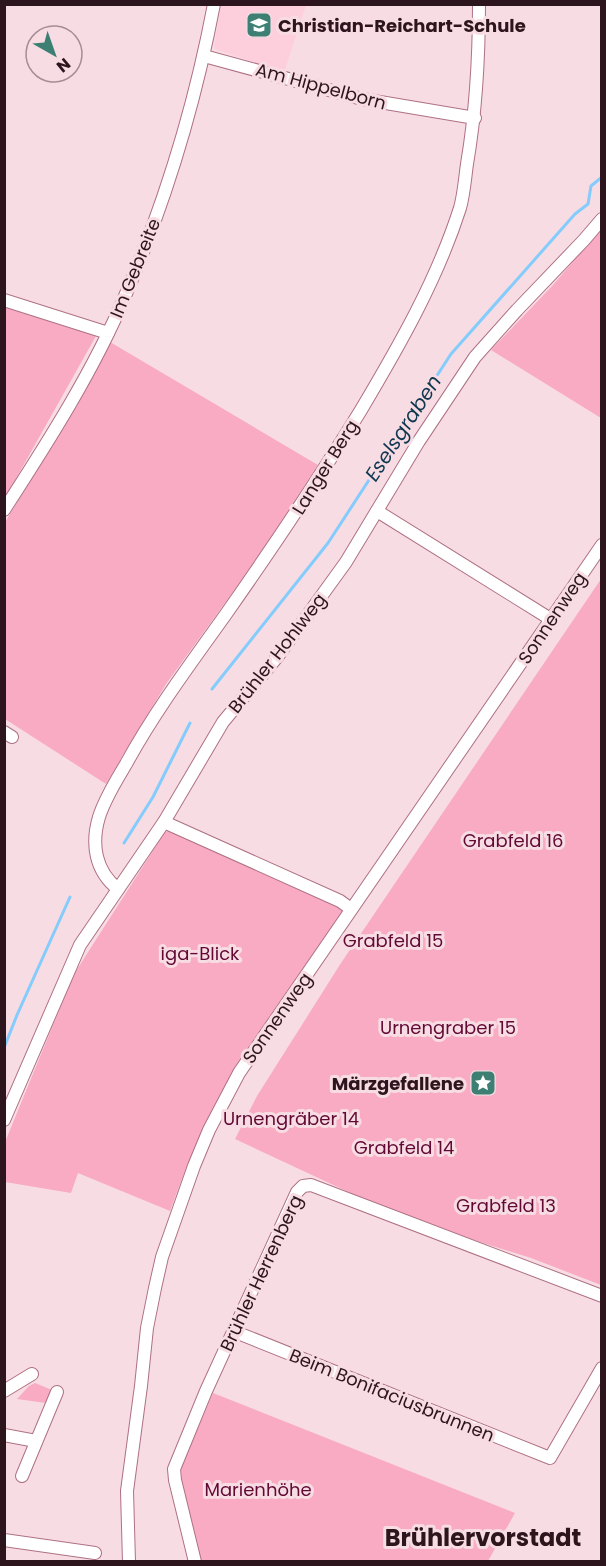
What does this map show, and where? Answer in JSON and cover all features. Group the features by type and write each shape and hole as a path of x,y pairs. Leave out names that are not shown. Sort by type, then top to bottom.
{"street":[{"name":"Im Gebreite","path":"4,510 47,444 108,333 125,296 156,215 183,134 204,56 214,4"},
{"name":"Langer Berg","path":"118,889 110,883 96,859 94,839 99,816 110,791 172,688 262,563 326,466 384,370 423,299 460,206 475,118 479,4"},
{"name":"Am Hippelborn","path":"204,56 362,99 475,118"},
{"name":"Brühler Hohlweg","path":"4,1120 80,945 164,822 223,722 278,656 346,562 419,441 475,357 602,219"},
{"path":"4,300 108,333"},
{"path":"377,511 552,620"},
{"name":"Sonnenweg","path":"129,1562 127,1491 147,1328 160,1264 209,1130 239,1072 602,545"},
{"path":"164,822 351,909"},
{"name":"Brühler Herrenberg","path":"195,1562 174,1469 233,1331 297,1192 303,1186 311,1185 602,1296"},
{"name":"Beim Bonifaciusbrunnen","path":"233,1331 550,1458 602,1368"},
{"path":"4,1391 32,1374"},
{"path":"22,1476 57,1392"},
{"path":"4,1435 36,1440"},
{"path":"4,1540 95,1553"}],"shaded area":[{"name":"Christian-Reichart-Schule","path":"221,5 306,5 284,73 215,49"}],"green space":[{"path":"601,229 601,418 491,350 553,285"},
{"path":"4,307 96,336 5,498"},
{"path":"110,342 318,465 257,559 166,684 106,784 5,719 5,522 76,407"},
{"path":"601,579 601,1285 531,1258 439,1229 372,1203 235,1139 257,1096 341,963"},
{"name":"iga-Blick","path":"172,830 340,906 343,911 261,1032 215,1106 196,1145 170,1211 78,1173 71,1193 5,1182 5,1142 74,974 165,832"},
{"path":"35,1383 52,1390 46,1403 17,1399 29,1386"},
{"name":"Marienhöhe","path":"213,1393 515,1513 488,1561 201,1561 182,1485 181,1468"}],"waterway":[{"name":"Eselsgraben","path":"212,689 328,543 451,354 575,214 588,204 591,186 602,177"},
{"name":"Eselsgraben","path":"124,843 153,797 190,723"},
{"name":"Eselsgraben","path":"4,1048 70,897"}],"place":[{"name":"Christian-Reichart-Schule","path":"259,25"},
{"name":"Märzgefallene","path":"483,1083"}],"district":[{"name":"Brühlervorstadt","path":"483,1537"}],"park label":[{"name":"Grabfeld 16","path":"513,840"},
{"name":"Grabfeld 15","path":"393,940"},
{"name":"Urnengraber 15","path":"448,1027"},
{"name":"Urnengräber 14","path":"291,1118"},
{"name":"Grabfeld 14","path":"404,1147"},
{"name":"Grabfeld 13","path":"506,1205"}]}
